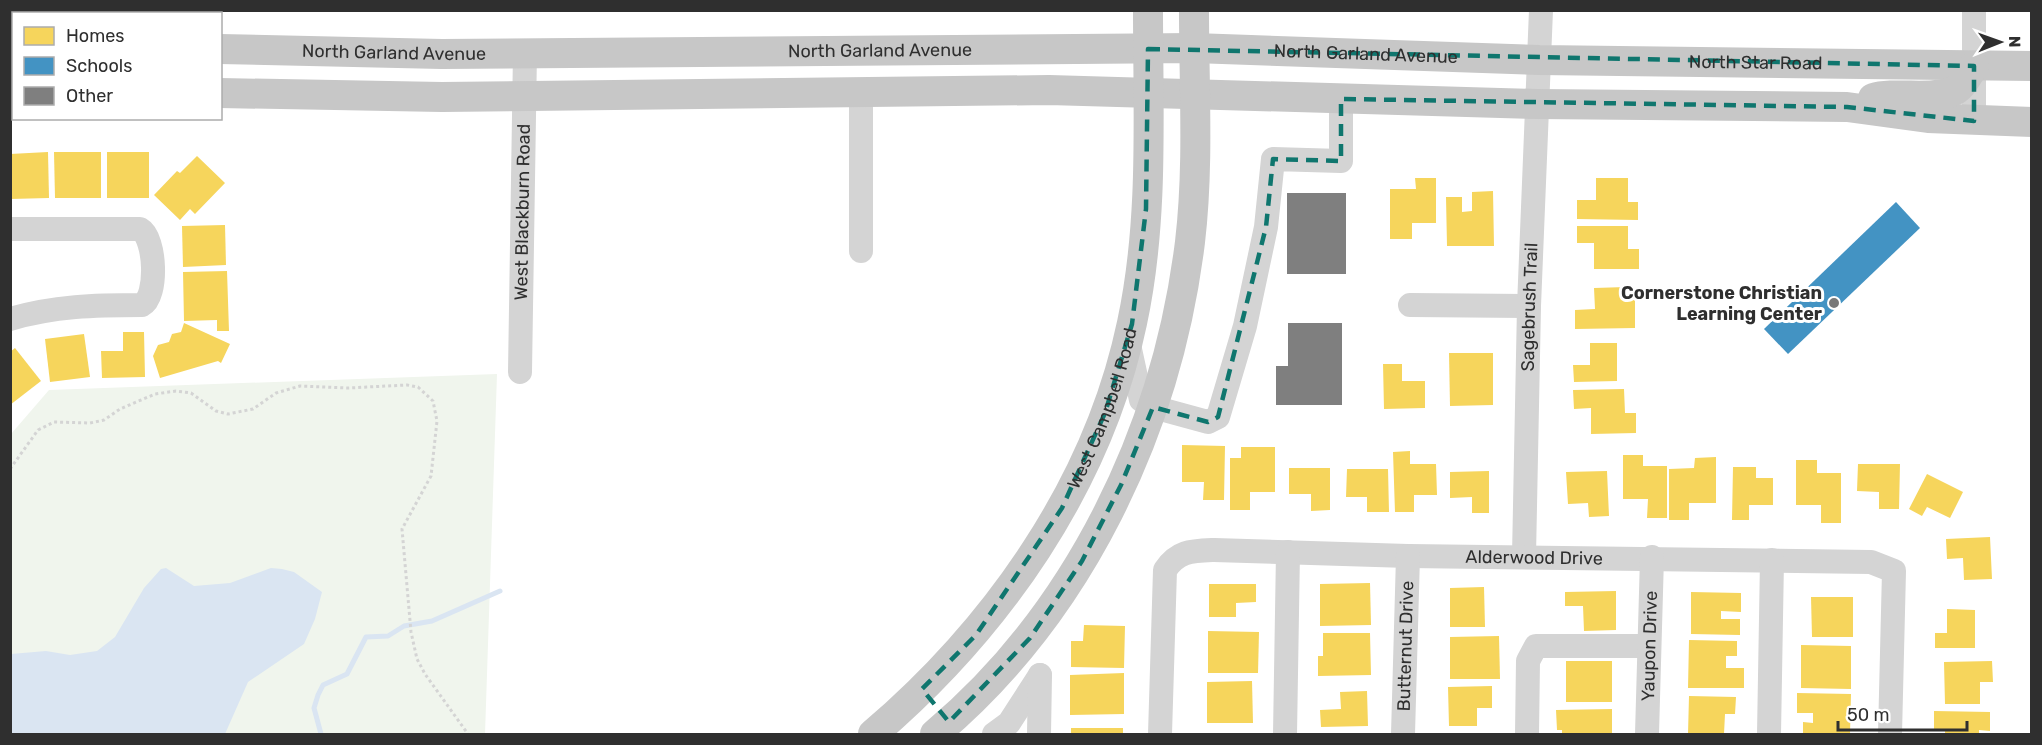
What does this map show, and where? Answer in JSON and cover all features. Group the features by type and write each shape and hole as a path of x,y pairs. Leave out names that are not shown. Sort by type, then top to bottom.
{"main road":[{"name":"West Campbell Road","path":"873,735 976,635 1039,548 1062,508 1105,413 1128,339 1139,281 1146,219 1148,10"},
{"path":"922,689 942,728 972,703 1030,638 1082,561 1121,485 1154,407 1175,321 1190,244 1193,204 1194,10"},
{"name":"North Garland Avenue","path":"222,49 442,54 1194,48 1539,60"},
{"name":"North Star Road","path":"1539,60 2031,66"},
{"path":"1847,107 1878,97 1948,94 1958,88 1974,66"},
{"path":"222,93 442,97 1049,90 1537,104 1847,107 1974,121 2031,122"}],"street":[{"name":"Sagebrush Trail","path":"1524,556 1529,306 1541,10"},
{"path":"1974,10 1974,121"},
{"name":"West Blackburn Road","path":"520,372 525,52"},
{"path":"861,92 861,250"},
{"path":"1128,339 1135,367 1136,389 1141,400 1154,407 1208,422 1218,417 1245,326 1266,227 1273,159 1341,161 1341,99"},
{"path":"10,229 134,227 140,229 149,236 152,243 152,292 147,303 142,305 75,306 38,311 10,319"},
{"path":"1410,305 1529,306"},
{"name":"Alderwood Drive","path":"1160,735 1165,570 1174,557 1195,551 1214,550 1408,556 1652,557 1871,562 1894,571 1890,735"},
{"path":"1285,735 1288,552"},
{"name":"Butternut Drive","path":"1403,735 1408,556"},
{"name":"Yaupon Drive","path":"1647,735 1652,557"},
{"path":"1769,735 1772,560"},
{"path":"1527,735 1528,661 1536,646 1649,646"},
{"path":"994,735 1009,723 1040,675 1040,735"}],"path":[{"path":"10,470 38,430 54,422 90,423 104,420 120,409 155,394 176,391 191,393 216,411 228,414 253,410 276,393 300,386 348,388 407,385 418,387 433,401 437,421 431,477 402,529 411,632 417,659 425,674 468,735"}],"highlighted area":[{"path":"1148,49 1974,66 1974,121 1847,107 1341,99 1341,161 1273,159 1266,227 1218,417 1208,422 1153,407 1121,485 1082,561 1030,638 949,722 922,689 976,635 1062,508 1105,413 1132,324 1146,209"}],"shaded area":[{"path":"497,374 485,734 11,734 11,434 49,390"},
{"path":"166,568 194,586 230,583 271,568 282,569 294,572 322,592 315,619 304,644 248,682 225,734 11,734 11,654 46,651 70,655 97,651 115,637 144,588 161,569"}],"building: Homes":[{"path":"48,152 49,198 10,199 10,154"},
{"path":"54,152 101,152 101,198 55,198"},
{"path":"107,152 149,152 149,198 107,198"},
{"path":"197,156 225,183 195,214 190,209 180,220 154,195 177,171 180,173"},
{"path":"1415,178 1436,178 1436,223 1412,223 1412,239 1390,239 1390,189 1416,189"},
{"path":"1596,178 1628,178 1628,202 1638,202 1638,220 1577,219 1577,200 1596,200"},
{"path":"1493,191 1494,246 1447,246 1446,197 1462,197 1462,212 1472,211 1472,192"},
{"path":"225,225 226,265 183,267 182,226"},
{"path":"1577,226 1628,226 1628,249 1639,249 1639,269 1594,269 1594,243 1577,243"},
{"path":"227,271 229,331 217,331 217,320 184,321 183,272"},
{"path":"1626,287 1626,300 1635,300 1635,328 1575,329 1575,310 1595,309 1594,288"},
{"path":"184,323 230,344 221,363 218,361 160,378 153,356 158,345 169,342 172,334 181,332"},
{"path":"123,332 144,332 145,377 102,378 101,351 123,351"},
{"path":"84,334 90,377 50,382 45,339"},
{"path":"1590,343 1617,343 1617,381 1574,382 1573,365 1590,365"},
{"path":"15,348 41,381 10,405 10,352"},
{"path":"1449,353 1493,353 1493,405 1450,406"},
{"path":"1383,364 1402,364 1402,381 1425,381 1425,408 1384,409"},
{"path":"1624,389 1625,413 1636,413 1636,433 1591,434 1591,408 1574,409 1573,390"},
{"path":"1182,445 1225,446 1224,500 1203,500 1204,482 1182,482"},
{"path":"1241,447 1275,447 1275,492 1250,492 1250,510 1230,510 1230,458 1241,458"},
{"path":"1410,451 1410,464 1436,464 1437,495 1414,495 1414,512 1395,512 1393,452"},
{"path":"1623,455 1643,455 1643,466 1667,466 1667,518 1647,518 1648,499 1623,499"},
{"path":"1716,457 1716,503 1689,503 1689,520 1669,520 1669,469 1694,468 1695,458"},
{"path":"1796,460 1817,460 1817,473 1841,473 1841,523 1821,523 1821,505 1796,505"},
{"path":"1858,464 1900,464 1899,509 1879,509 1879,492 1857,491"},
{"path":"1733,467 1756,467 1756,478 1773,478 1773,505 1749,505 1749,520 1732,520"},
{"path":"1289,468 1330,468 1330,510 1311,511 1311,494 1289,494"},
{"path":"1347,469 1388,469 1389,512 1367,512 1367,497 1346,497"},
{"path":"1489,471 1489,513 1472,513 1472,497 1450,498 1450,472"},
{"path":"1607,471 1609,516 1589,517 1588,503 1568,504 1566,472"},
{"path":"1927,474 1963,492 1950,518 1927,507 1922,516 1909,509"},
{"path":"1990,537 1992,579 1964,580 1963,558 1947,559 1946,539"},
{"path":"1370,583 1371,625 1320,626 1320,584"},
{"path":"1209,584 1256,584 1256,602 1236,603 1236,617 1209,617"},
{"path":"1484,587 1485,627 1450,627 1450,588"},
{"path":"1616,591 1616,630 1584,631 1583,606 1565,606 1565,592"},
{"path":"1691,592 1741,593 1741,612 1721,611 1721,619 1740,619 1740,635 1691,634"},
{"path":"1811,597 1853,597 1853,637 1812,637"},
{"path":"1947,609 1975,610 1975,648 1935,648 1935,633 1947,633"},
{"path":"1084,625 1125,626 1124,668 1071,667 1071,641 1083,641"},
{"path":"1208,631 1259,632 1258,673 1208,673"},
{"path":"1323,633 1370,633 1371,675 1318,676 1318,656 1323,656"},
{"path":"1499,636 1500,679 1450,679 1450,637"},
{"path":"1689,640 1737,641 1737,656 1726,656 1726,668 1744,668 1744,688 1688,688"},
{"path":"1801,645 1851,646 1851,689 1801,688"},
{"path":"1566,661 1612,661 1612,702 1566,702"},
{"path":"1992,661 1993,682 1980,682 1980,704 1945,704 1944,662"},
{"path":"1124,673 1124,714 1070,715 1070,675"},
{"path":"1252,681 1253,723 1207,723 1207,682"},
{"path":"1492,686 1492,708 1477,708 1477,726 1449,726 1448,687"},
{"path":"1367,691 1368,726 1321,727 1320,710 1341,709 1340,692"},
{"path":"1797,693 1851,694 1850,734 1803,734 1803,722 1813,723 1813,713 1797,713"},
{"path":"1689,696 1736,697 1735,714 1725,714 1724,734 1688,734"},
{"path":"1612,709 1612,734 1562,734 1562,730 1557,730 1556,710"},
{"path":"1934,711 1990,712 1990,731 1979,730 1979,734 1945,734 1945,731 1934,731"},
{"path":"1071,728 1123,728 1123,734 1071,734"}],"building: Schools":[{"path":"1896,202 1920,228 1788,354 1764,329"}],"building: Other":[{"path":"1287,193 1346,193 1346,274 1287,274"},
{"path":"1288,323 1342,323 1342,405 1276,405 1276,366 1288,366"}],"waterway":[{"path":"321,734 314,708 318,695 323,685 347,674 366,637 388,636 404,626 432,621 500,591"}],"place":[{"name":"Cornerstone Christian Learning Center","path":"1834,303"}]}
